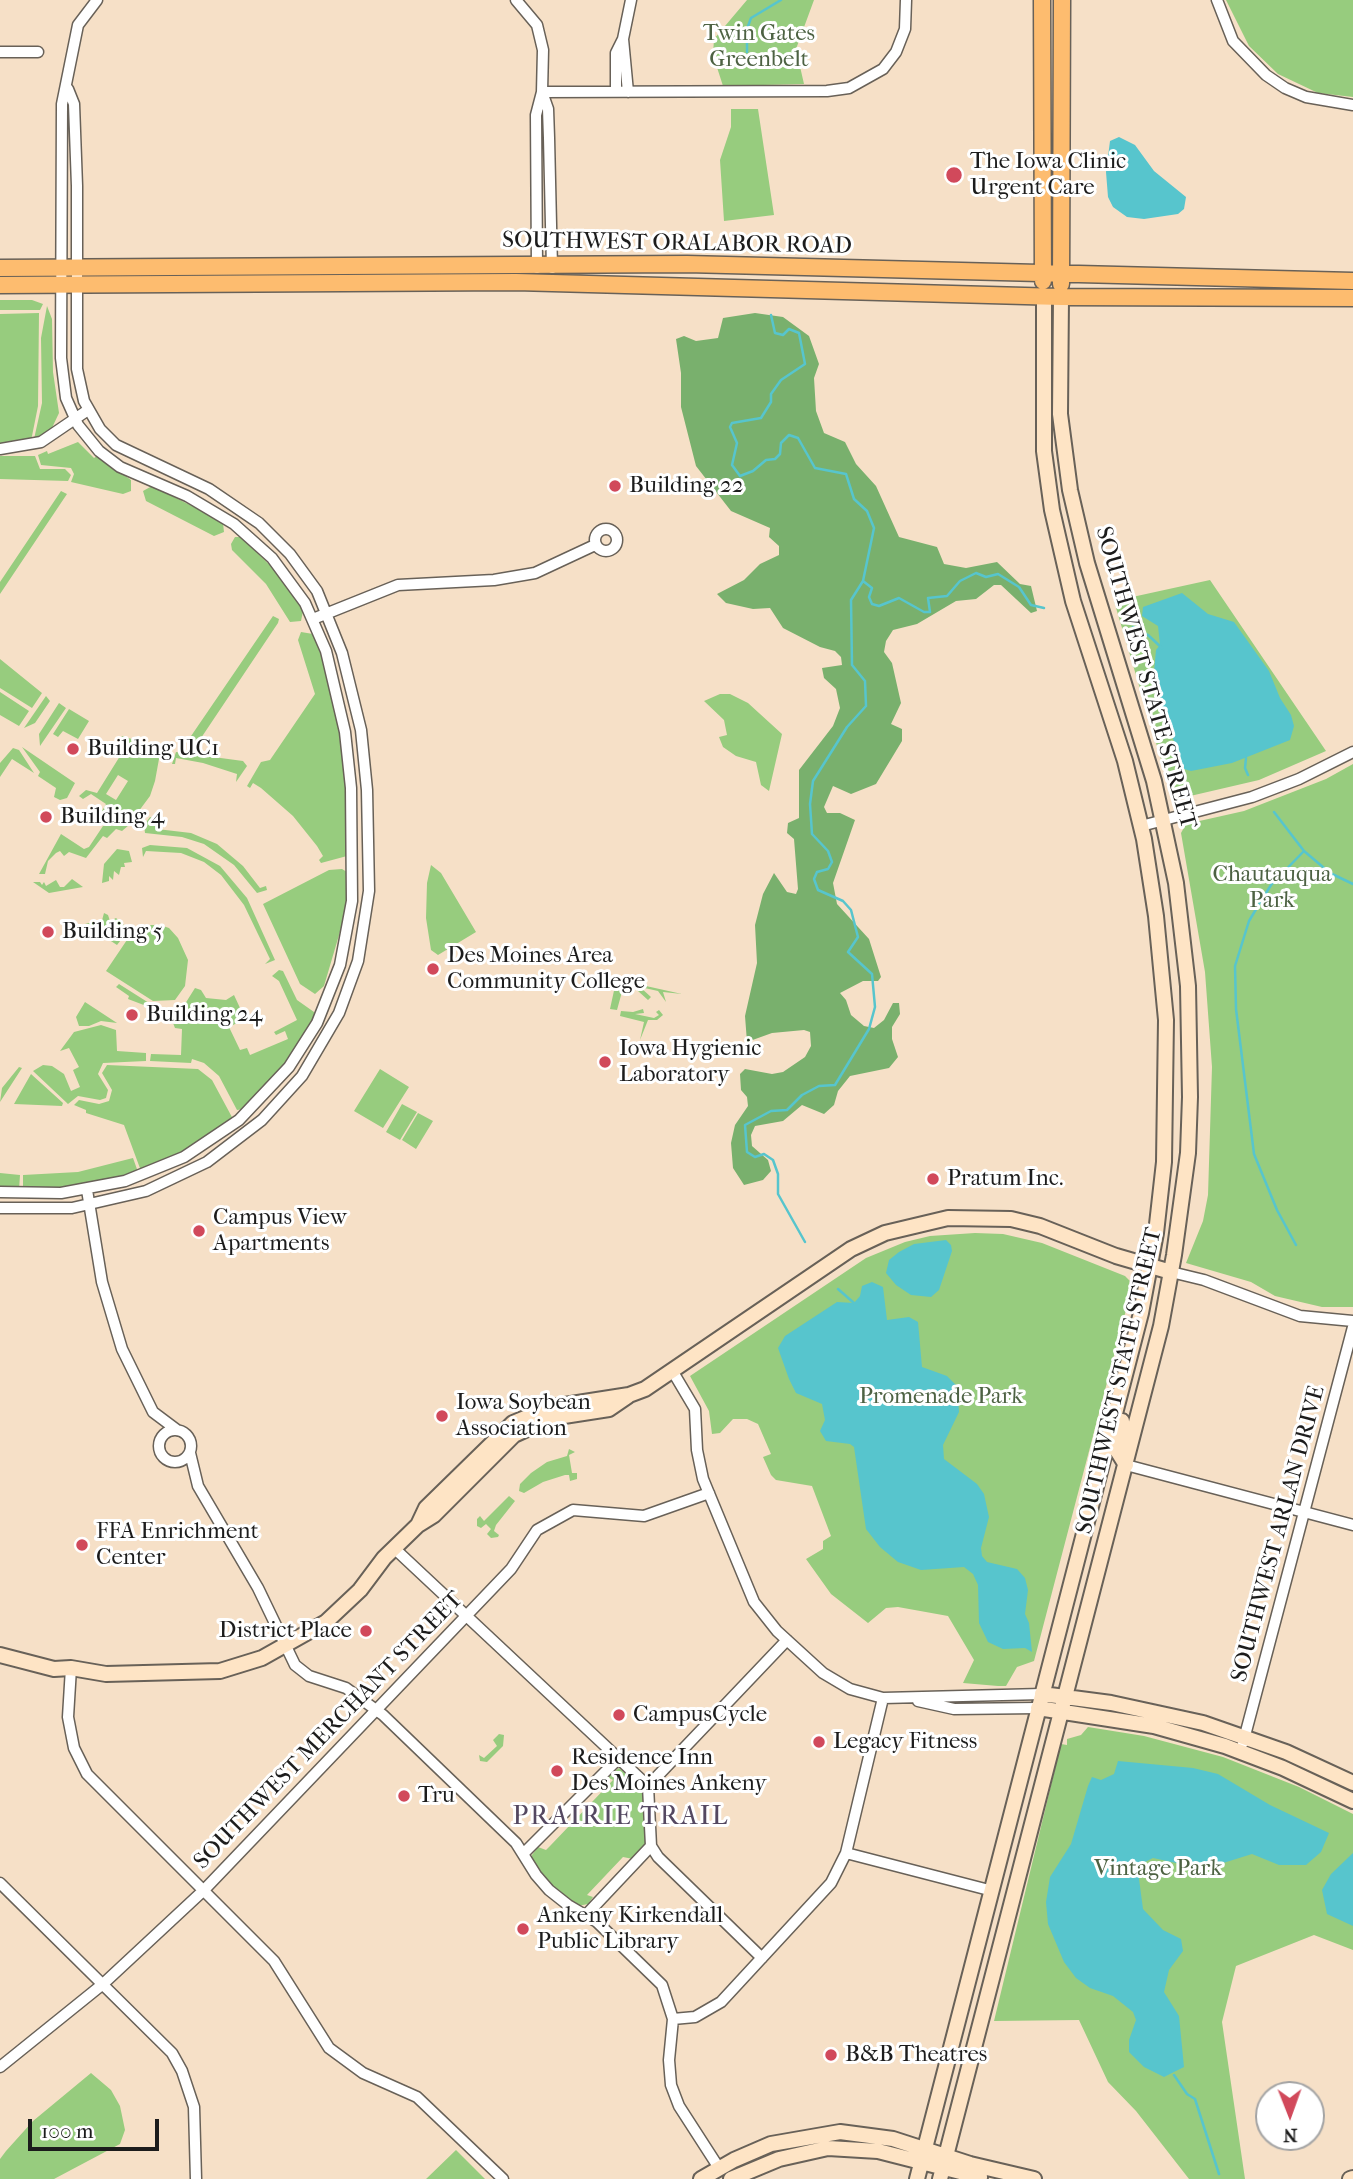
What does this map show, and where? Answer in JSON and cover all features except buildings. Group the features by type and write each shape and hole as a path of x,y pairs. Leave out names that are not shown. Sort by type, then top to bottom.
{"main road":[{"name":"SOUTHWEST STATE STREET","path":"917,2179 989,1890 1130,1357 1151,1267 1164,1162 1166,1020 1157,916 1141,826 1125,761 1073,601 1052,510 1044,451 1042,0"},
{"name":"SOUTHWEST STATE STREET","path":"943,2167 1126,1465 1171,1272 1188,1153 1190,1045 1182,930 1163,820 1140,728 1087,563 1070,490 1060,414 1062,0"},
{"name":"SOUTHWEST ORALABOR ROAD","path":"0,268 544,263 1353,281"},
{"name":"SOUTHWEST ORALABOR ROAD","path":"0,285 544,283 1061,297 1353,298"},
{"path":"0,1645 106,1674 230,1670 284,1646 326,1622 360,1590 370,1575 418,1525 434,1515 496,1451 522,1430 551,1418 610,1409 629,1395 645,1390 673,1372 851,1249 886,1233 925,1222 971,1217 1019,1220 1171,1272"},
{"path":"1101,1471 1126,1465 1118,1452 1130,1357"},
{"path":"0,1655 54,1670 78,1668"},
{"path":"1040,1701 1157,1711 1245,1736 1353,1783"},
{"path":"1062,1704 1241,1751 1353,1801"},
{"path":"701,2179 771,2144 840,2132 866,2133 924,2154 943,2167 988,2179"},
{"path":"732,2179 779,2159 828,2148 924,2154"},
{"path":"943,2167 970,2164 1034,2179"}],"street":[{"path":"616,92 616,53 623,38 631,0"},
{"path":"542,92 827,91 849,88 883,69 897,52 905,29 906,0"},
{"path":"1217,0 1228,33 1238,48 1266,75 1306,97 1353,105"},
{"path":"0,1208 41,1210 90,1205 135,1194 169,1181 236,1142 275,1107 302,1076 331,1030 347,996 361,947 368,904 367,790 356,703 328,612 300,567 259,523 209,489 116,445 88,410 77,369 78,284 69,267 62,104 68,89 78,25 94,2"},
{"path":"519,3 540,37 542,92 536,115 544,283"},
{"path":"623,38 628,92"},
{"path":"0,52 38,52"},
{"path":"0,1192 48,1194 86,1190 131,1179 172,1163 239,1120 289,1066 317,1023 335,982 348,935 352,901 351,788 339,703 313,619 286,574 255,541 201,503 120,467 99,451 75,419 62,378 61,284 69,267 74,104 68,89"},
{"path":"542,92 548,109 544,283"},
{"path":"0,449 41,442 88,410"},
{"path":"313,619 385,589 411,583 494,580 535,573 595,545"},
{"path":"1141,826 1259,794 1298,779 1353,752"},
{"path":"86,1190 102,1282 115,1328 131,1372 153,1412 162,1457 175,1462 198,1486 258,1588 295,1665 309,1676 346,1688 376,1709 509,1835 549,1890 597,1922 656,1977 668,1997 673,2019 668,2060 671,2085 678,2106 719,2168"},
{"path":"1171,1272 1204,1280 1300,1316 1353,1321"},
{"name":"SOUTHWEST ARLAN DRIVE","path":"1241,1751 1353,1327"},
{"path":"673,1372 695,1409 697,1450 709,1493 754,1602 787,1640 837,1683 883,1698 911,1699 954,1709 1040,1701"},
{"path":"153,1412 188,1436 198,1486"},
{"path":"160,1441 166,1432 177,1430"},
{"path":"175,1462 184,1460 190,1453"},
{"path":"1126,1465 1353,1525"},
{"name":"SOUTHWEST MERCHANT STREET","path":"0,2067 103,1984 204,1890 511,1569 537,1530 562,1513 584,1509 644,1516 709,1493"},
{"path":"395,1549 617,1760 648,1786"},
{"path":"762,1958 658,1857 651,1846 648,1786 787,1640"},
{"path":"78,1668 68,1717 74,1748 87,1774 274,1961 329,2048 363,2073 417,2097 503,2179"},
{"path":"673,2019 687,2019 707,2013 825,1891 846,1853 883,1698"},
{"path":"523,1854 617,1760"},
{"path":"586,1915 651,1846"},
{"path":"846,1853 989,1890"},
{"path":"0,1883 172,2053 182,2071 194,2107 196,2179"}],"green space":[{"name":"Twin Gates Greenbelt","path":"747,0 814,0 796,49 804,84 723,86 713,55 714,39"},
{"path":"1226,0 1353,0 1353,97 1318,93 1278,74 1249,46"},
{"name":"Twin Gates Greenbelt","path":"731,109 758,109 774,215 724,221 720,160 731,127"},
{"path":"0,300 32,300 43,304 40,310 0,310"},
{"path":"47,306 52,319 53,372 59,413 51,430 34,439 42,403 41,338"},
{"path":"39,313 38,406 31,441 0,445 0,314"},
{"path":"755,313 783,317 809,336 819,364 814,378 816,411 824,433 845,442 856,464 876,486 899,537 937,547 944,564 966,568 997,562 1020,584 1031,586 1037,611 1031,613 1001,585 994,585 976,599 956,601 917,624 893,630 886,641 884,652 892,663 901,703 891,724 902,729 902,741 876,784 851,794 833,786 824,807 827,813 840,813 855,820 833,883 837,904 869,939 881,977 878,981 863,981 840,993 846,1000 851,1015 864,1026 874,1028 884,1020 893,1003 899,1003 900,1014 892,1027 892,1039 898,1057 889,1068 850,1076 838,1091 834,1105 824,1114 802,1105 783,1121 755,1126 751,1135 752,1146 768,1160 771,1171 763,1180 744,1185 733,1168 731,1143 735,1125 748,1106 747,1097 741,1090 740,1074 745,1069 772,1074 783,1072 805,1057 811,1046 810,1032 804,1030 772,1033 747,1042 745,1016 757,963 755,925 763,894 774,873 787,892 796,894 798,889 794,839 787,833 788,823 799,818 799,770 833,726 840,708 836,689 824,678 822,668 842,665 841,657 835,651 820,647 783,628 770,608 753,609 726,603 717,594 744,580 760,564 779,555 779,546 769,537 770,528 731,511 696,466 681,407 681,373 676,339 684,336 696,341 718,338 723,318"},
{"path":"78,442 94,458 97,456 131,480 131,491 123,494 71,482 74,474 71,468 41,465 38,455 47,451 48,454"},
{"path":"0,456 35,456 40,469 65,469 71,475 68,481 0,479"},
{"path":"152,486 223,523 224,532 214,536 146,501 143,491"},
{"path":"61,491 67,494 0,594 0,582"},
{"path":"235,537 241,537 282,577 303,611 301,621 290,622 266,584 232,550 231,544"},
{"path":"1210,580 1326,751 1259,780 1173,800 1114,601"},
{"path":"273,616 279,619 278,623 197,744 189,739"},
{"path":"301,632 313,634 323,660 340,731 347,788 347,856 321,863 319,860 323,856 293,816 261,788 253,783 250,788 247,786 261,762 270,760 315,694 298,640"},
{"path":"0,659 42,693 32,708 0,688"},
{"path":"0,692 29,711 19,726 0,715"},
{"path":"720,694 730,694 748,703 782,734 769,791 761,785 756,762 736,756 723,747 719,737 727,735 724,720 704,701"},
{"path":"46,696 50,701 35,723 24,728"},
{"path":"59,703 66,708 40,746 39,734"},
{"path":"69,709 89,721 78,739 63,731 58,737 53,734"},
{"path":"122,736 161,748 150,796 130,823 106,824 109,816 102,811 106,804 91,794 83,799 79,796 86,790 97,793 125,748 120,744","holes":["118,775 128,781 116,800 106,794"]},
{"path":"22,747 75,783 67,798 60,800 54,797 56,788 38,776 40,772"},
{"path":"13,748 19,750 34,773 12,759 0,777 0,763"},
{"path":"176,752 243,761 247,766 236,782 237,774 203,763 176,758 175,764 172,764"},
{"name":"Chautauqua Park","path":"1353,764 1353,1307 1322,1307 1275,1296 1251,1282 1186,1263 1203,1221 1208,1195 1212,1067 1205,972 1181,833 1186,824 1244,811 1326,779"},
{"path":"150,817 156,819 157,829 191,833 217,844 243,866 260,888 266,886 267,890 257,893 234,865 204,844 182,837 145,833 144,825"},
{"path":"129,825 122,831 116,829 107,838 103,836 86,858 69,852 64,856 60,851 56,853 48,861 45,874 39,874 61,834 84,849 89,847 103,826"},
{"path":"150,845 187,848 220,866 247,898 275,960 265,964 270,959 244,905 221,875 204,862 181,853 146,851 143,857 142,848"},
{"path":"117,849 129,851 132,862 124,863 125,867 121,867 119,875 114,871 113,880 109,876 109,881 102,883 104,864"},
{"path":"431,865 441,873 476,932 438,955 431,950 426,918 427,883"},
{"path":"342,869 347,872 348,879 347,908 324,986 315,994 300,984 263,904 329,870"},
{"path":"72,879 83,887 49,893 33,882 40,882 42,885 44,882 46,886 56,880 60,887 64,887"},
{"path":"104,913 110,921 116,918 124,925 124,936 117,945 85,924 101,924"},
{"path":"142,925 169,928 178,938 188,960 185,986 175,1000 153,1001 106,971 133,931"},
{"path":"279,970 283,971 297,1000 314,1012 315,1018 287,1064 244,1109 237,1110 219,1076 204,1063 192,1059 191,1063 150,1061 151,1054 181,1055 182,1029 175,1028 173,1023 195,988 201,990 206,998 226,1000 234,995 247,1023 243,1020 229,1027 240,1050 247,1048 250,1055 288,1039 285,1031 276,1035 274,1032 297,1020 279,981 272,976"},
{"path":"628,982 682,994 663,992 666,1002 658,991 640,987 651,997 648,1000"},
{"path":"119,984 149,1003 149,1007 128,999 129,996 116,987"},
{"path":"615,986 623,988 617,1010 610,1009"},
{"path":"85,1002 117,1023 101,1021 89,1026 79,1026 76,1017"},
{"path":"643,1009 644,1013 635,1014 654,1018 659,1015 656,1012 659,1010 663,1015 657,1020 648,1020 640,1040 644,1022 620,1016 621,1011"},
{"path":"101,1025 116,1030 117,1051 146,1053 146,1061 103,1063 98,1074 108,1090 106,1098 100,1100 78,1096 68,1104 33,1071 43,1065 52,1066 64,1074 71,1091 80,1087 73,1070 79,1067 69,1048 60,1051 74,1032"},
{"path":"107,1065 198,1069 212,1080 233,1119 191,1148 141,1171 124,1125 86,1113 86,1110 74,1105 79,1100 99,1104 109,1101 112,1090 102,1073"},
{"path":"19,1067 22,1068 0,1102 2,1088"},
{"path":"380,1069 409,1087 383,1128 354,1111"},
{"path":"31,1074 63,1103 62,1106 14,1104"},
{"path":"402,1104 417,1112 400,1140 386,1132"},
{"path":"418,1113 433,1121 416,1149 402,1140"},
{"path":"133,1158 138,1172 105,1182 23,1190 23,1175 78,1172"},
{"path":"0,1173 20,1175 19,1190 0,1188"},
{"name":"Promenade Park","path":"1003,1234 1042,1243 1125,1276 1130,1281 1126,1310 1034,1661 1017,1667 1006,1686 963,1683 974,1660 948,1616 898,1607 886,1608 868,1623 831,1594 806,1559 823,1549 823,1541 831,1536 812,1486 776,1480 771,1475 763,1457 771,1454 758,1424 747,1419 733,1419 720,1433 712,1434 709,1411 690,1376 866,1258 905,1242 930,1236"},
{"path":"569,1449 575,1452 569,1455 572,1473 577,1473 577,1479 570,1481 569,1475 565,1475 543,1482 524,1493 519,1491 520,1484 531,1473 547,1462 567,1456"},
{"path":"509,1496 515,1501 496,1525 494,1531 498,1537 491,1538 487,1534 491,1529 486,1524 481,1528 477,1526 477,1519 480,1516 484,1521"},
{"name":"Vintage Park","path":"1088,1727 1144,1736 1223,1757 1299,1787 1353,1814 1353,1950 1314,1935 1236,1966 1222,2022 1245,2179 1189,2179 1136,2111 1108,2082 1079,2020 994,2021 1061,1744 1067,1745 1067,1739 1081,1735"},
{"path":"499,1734 504,1735 503,1746 487,1762 480,1761 479,1755 484,1758 497,1746 493,1740"},
{"path":"619,1768 644,1787 648,1840 633,1859 623,1857 587,1895 593,1897 588,1904 578,1906 553,1886 532,1861 532,1855 538,1847 546,1850 550,1846 613,1780 607,1777"},
{"path":"91,2073 111,2090 120,2106 125,2130 120,2144 54,2179 0,2179 0,2159 6,2151 33,2121"},
{"path":"456,2150 485,2179 426,2179"}],"water":[{"path":"1119,137 1135,145 1154,171 1186,197 1184,209 1178,214 1144,219 1127,217 1113,207 1108,197 1106,172 1110,141"},
{"path":"1182,593 1208,614 1234,622 1269,671 1280,698 1291,715 1294,726 1290,740 1232,763 1191,771 1184,769 1153,683 1156,650 1160,645 1158,626 1142,616 1143,607"},
{"path":"946,1240 952,1251 939,1290 931,1297 911,1295 896,1285 886,1273 889,1260 899,1252 914,1244"},
{"path":"872,1282 883,1287 887,1320 909,1317 918,1322 922,1367 947,1376 957,1386 959,1412 943,1445 944,1459 977,1484 984,1494 989,1517 981,1548 982,1556 987,1562 1017,1569 1025,1578 1028,1590 1025,1614 1029,1623 1032,1652 1025,1648 1003,1649 988,1642 979,1623 978,1585 973,1574 964,1567 921,1570 898,1562 880,1547 866,1529 854,1447 826,1441 820,1431 825,1420 822,1404 796,1393 789,1379 778,1348 785,1336 837,1302 854,1303 860,1296 862,1286"},
{"path":"1118,1761 1193,1768 1218,1774 1270,1805 1329,1833 1321,1852 1306,1865 1279,1865 1252,1854 1204,1869 1153,1858 1145,1862 1139,1879 1143,1909 1163,1930 1181,1939 1183,1951 1169,1970 1164,1992 1179,2016 1184,2067 1164,2077 1144,2067 1129,2052 1129,2040 1136,2020 1133,2012 1113,1996 1090,1988 1076,1978 1064,1962 1048,1924 1046,1902 1050,1877 1071,1844 1088,1786 1092,1777 1101,1780 1114,1774"},
{"path":"1353,1853 1353,1926 1327,1914 1322,1890 1331,1874"}],"waterway":[{"path":"747,52 747,29 751,18 781,0"},
{"path":"771,315 775,333 783,335 789,329 799,333 805,364 781,380 771,394 771,402 761,418 732,423 730,427 737,443 732,465 740,476 753,471 766,460 775,459 780,454 781,443 789,435 798,438 815,468 846,474 854,499 867,511 874,528 863,581 851,600 852,665 865,681 866,706 847,727 813,781 810,804 812,834 828,851 832,862 828,869 817,872 814,879 818,890 843,901 851,910 858,937 848,952 872,974 875,1007 869,1029 835,1085 819,1086 802,1095 787,1110 771,1111 745,1125 747,1152 755,1157 764,1154 773,1160 778,1174 778,1194 805,1242"},
{"path":"863,581 872,588 869,597 872,604 879,606 899,598 924,612 930,612 928,598 947,596 960,581 976,573 986,577 998,574 1019,587 1031,605 1044,608"},
{"path":"1133,627 1148,635 1162,648"},
{"path":"1246,758 1245,768 1248,775"},
{"path":"1274,812 1304,851 1330,873 1353,884"},
{"path":"1296,1245 1277,1210 1254,1154 1236,1009 1235,966 1249,921 1271,885 1304,851"},
{"path":"838,1289 854,1303"},
{"path":"1174,2075 1187,2094 1195,2099 1219,2174"}],"place":[{"name":"The Iowa Clinic Urgent Care","path":"954,175"},
{"name":"Building 22","path":"615,486"},
{"name":"Building UC1","path":"73,749"},
{"name":"Building 4","path":"46,817"},
{"name":"Building 5","path":"48,932"},
{"name":"Des Moines Area Community College","path":"433,969"},
{"name":"Building 24","path":"132,1015"},
{"name":"Iowa Hygienic Laboratory","path":"605,1062"},
{"name":"Pratum Inc.","path":"933,1179"},
{"name":"Campus View Apartments","path":"199,1231"},
{"name":"Iowa Soybean Association","path":"442,1416"},
{"name":"FFA Enrichment Center","path":"82,1545"},
{"name":"District Place","path":"366,1631"},
{"name":"CampusCycle","path":"619,1715"},
{"name":"Legacy Fitness","path":"819,1742"},
{"name":"Residence Inn Des Moines Ankeny","path":"557,1771"},
{"name":"Tru","path":"404,1796"},
{"name":"Ankeny Kirkendall Public Library","path":"523,1929"},
{"name":"B&B Theatres","path":"831,2055"}],"district":[{"name":"PRAIRIE TRAIL","path":"621,1818"}]}
